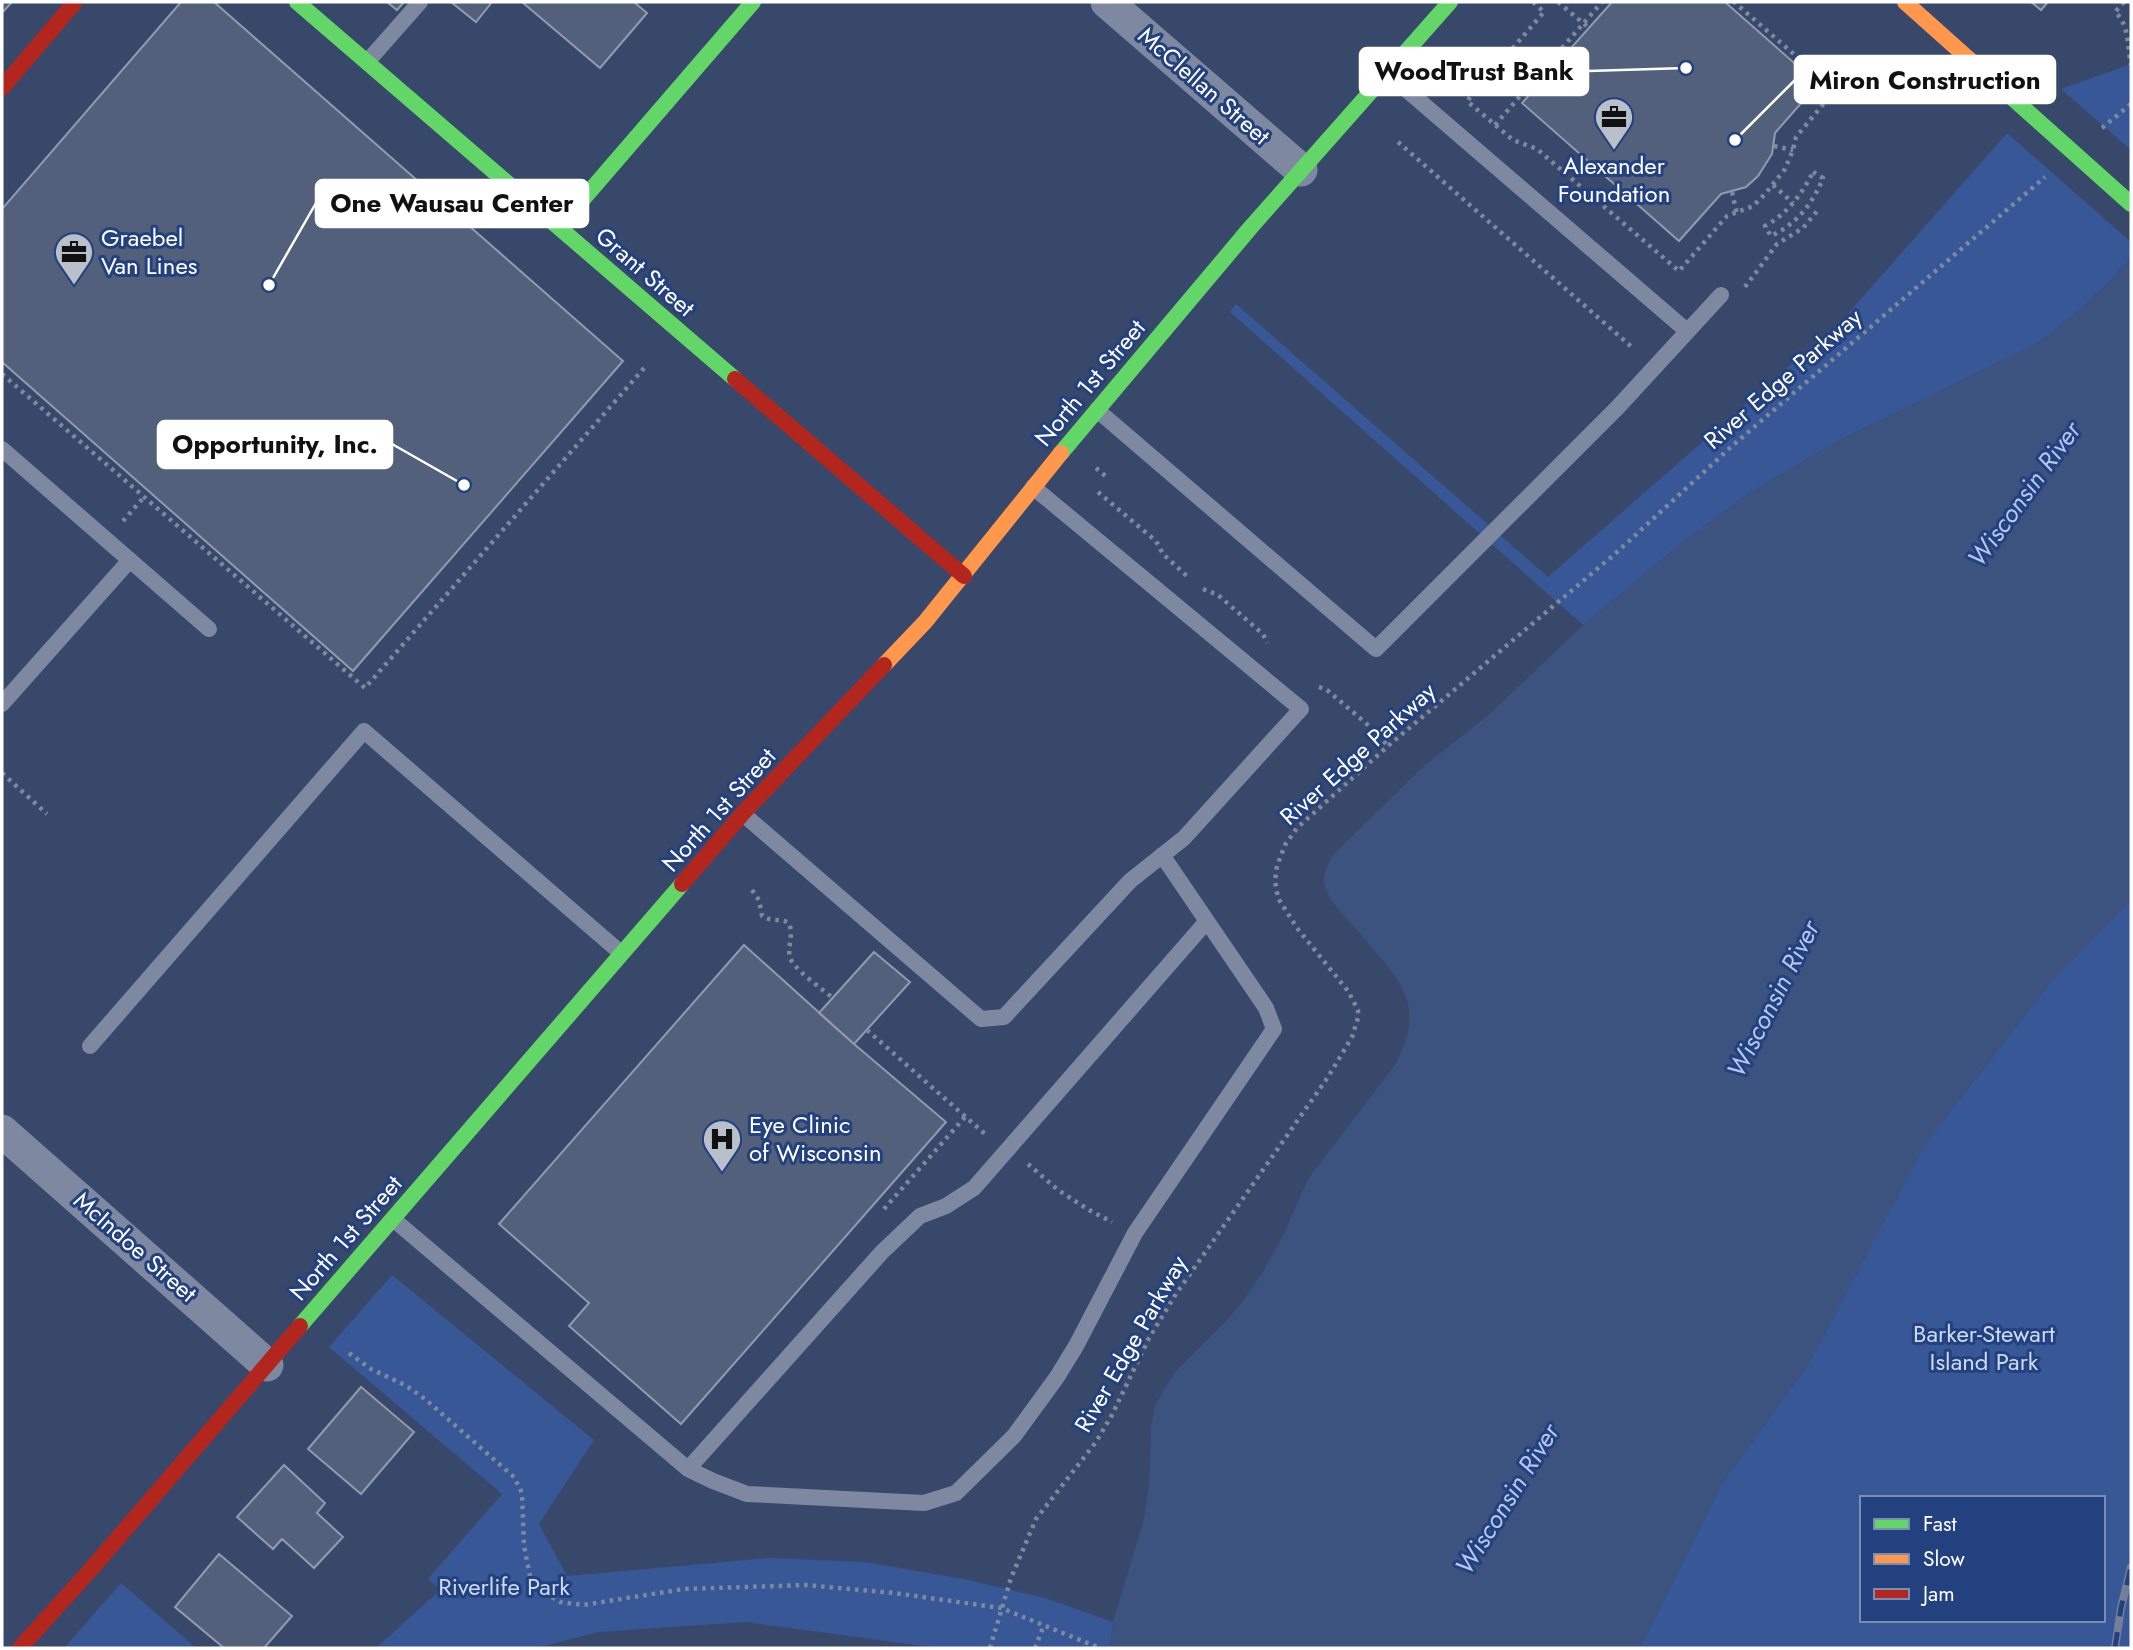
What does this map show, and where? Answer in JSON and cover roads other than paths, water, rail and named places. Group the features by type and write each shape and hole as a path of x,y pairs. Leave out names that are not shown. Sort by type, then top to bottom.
{"street":[{"path":"2,88 75,2"},
{"name":"Grant Street","path":"297,2 964,576"},
{"path":"559,227 754,2"},
{"name":"McClellan Street","path":"1107,2 1301,170"},
{"name":"North 1st Street","path":"20,1648 93,1567 743,813 894,657 964,576 1097,410 1301,170 1450,2"},
{"path":"1905,2 2131,204"},
{"name":"McIndoe Street","path":"2,1131 267,1365"}],"lane":[{"path":"368,62 420,2"},
{"path":"1387,73 1688,331"},
{"path":"1097,410 1376,649 1618,407 1721,295"},
{"path":"2,449 209,629"},
{"path":"743,813 981,1019 1004,1017 1130,880 1184,838 1301,709 1033,487"},
{"path":"2,704 130,560"},
{"path":"90,1046 365,731 622,954"},
{"path":"393,1219 688,1469 747,1494 924,1503 956,1493 1014,1436 1057,1377 1135,1233 1274,1029 1266,1009 1163,855"},
{"path":"688,1469 882,1252 920,1216 946,1206 974,1188 1207,921"}],"water":[{"name":"Wisconsin River","path":"2131,258 2131,899 2050,983 1925,1144 1809,1363 1722,1484 1640,1648 1110,1648 1113,1622 1143,1523 1149,1487 1151,1426 1155,1407 1176,1371 1228,1319 1263,1272 1283,1236 1308,1179 1395,1065 1407,1035 1409,1009 1400,984 1327,892 1324,877 1333,855 1424,766 1490,714 1583,625 1684,541 1751,492 1838,441 2033,346 2072,317"}],"railway":[{"path":"2115,1648 2131,1567"}],"place":[{"name":"WoodTrust Bank","path":"1686,68"},
{"name":"Miron Construction","path":"1735,140"},
{"name":"Alexander Foundation","path":"1614,151"},
{"name":"One Wausau Center","path":"269,285"},
{"name":"Graebel Van Lines","path":"74,286"},
{"name":"Opportunity, Inc.","path":"464,485"},
{"name":"Eye Clinic of Wisconsin","path":"722,1173"}],"park label":[{"name":"Barker-Stewart Island Park","path":"1984,1348"},
{"name":"Riverlife Park","path":"504,1587"}]}
